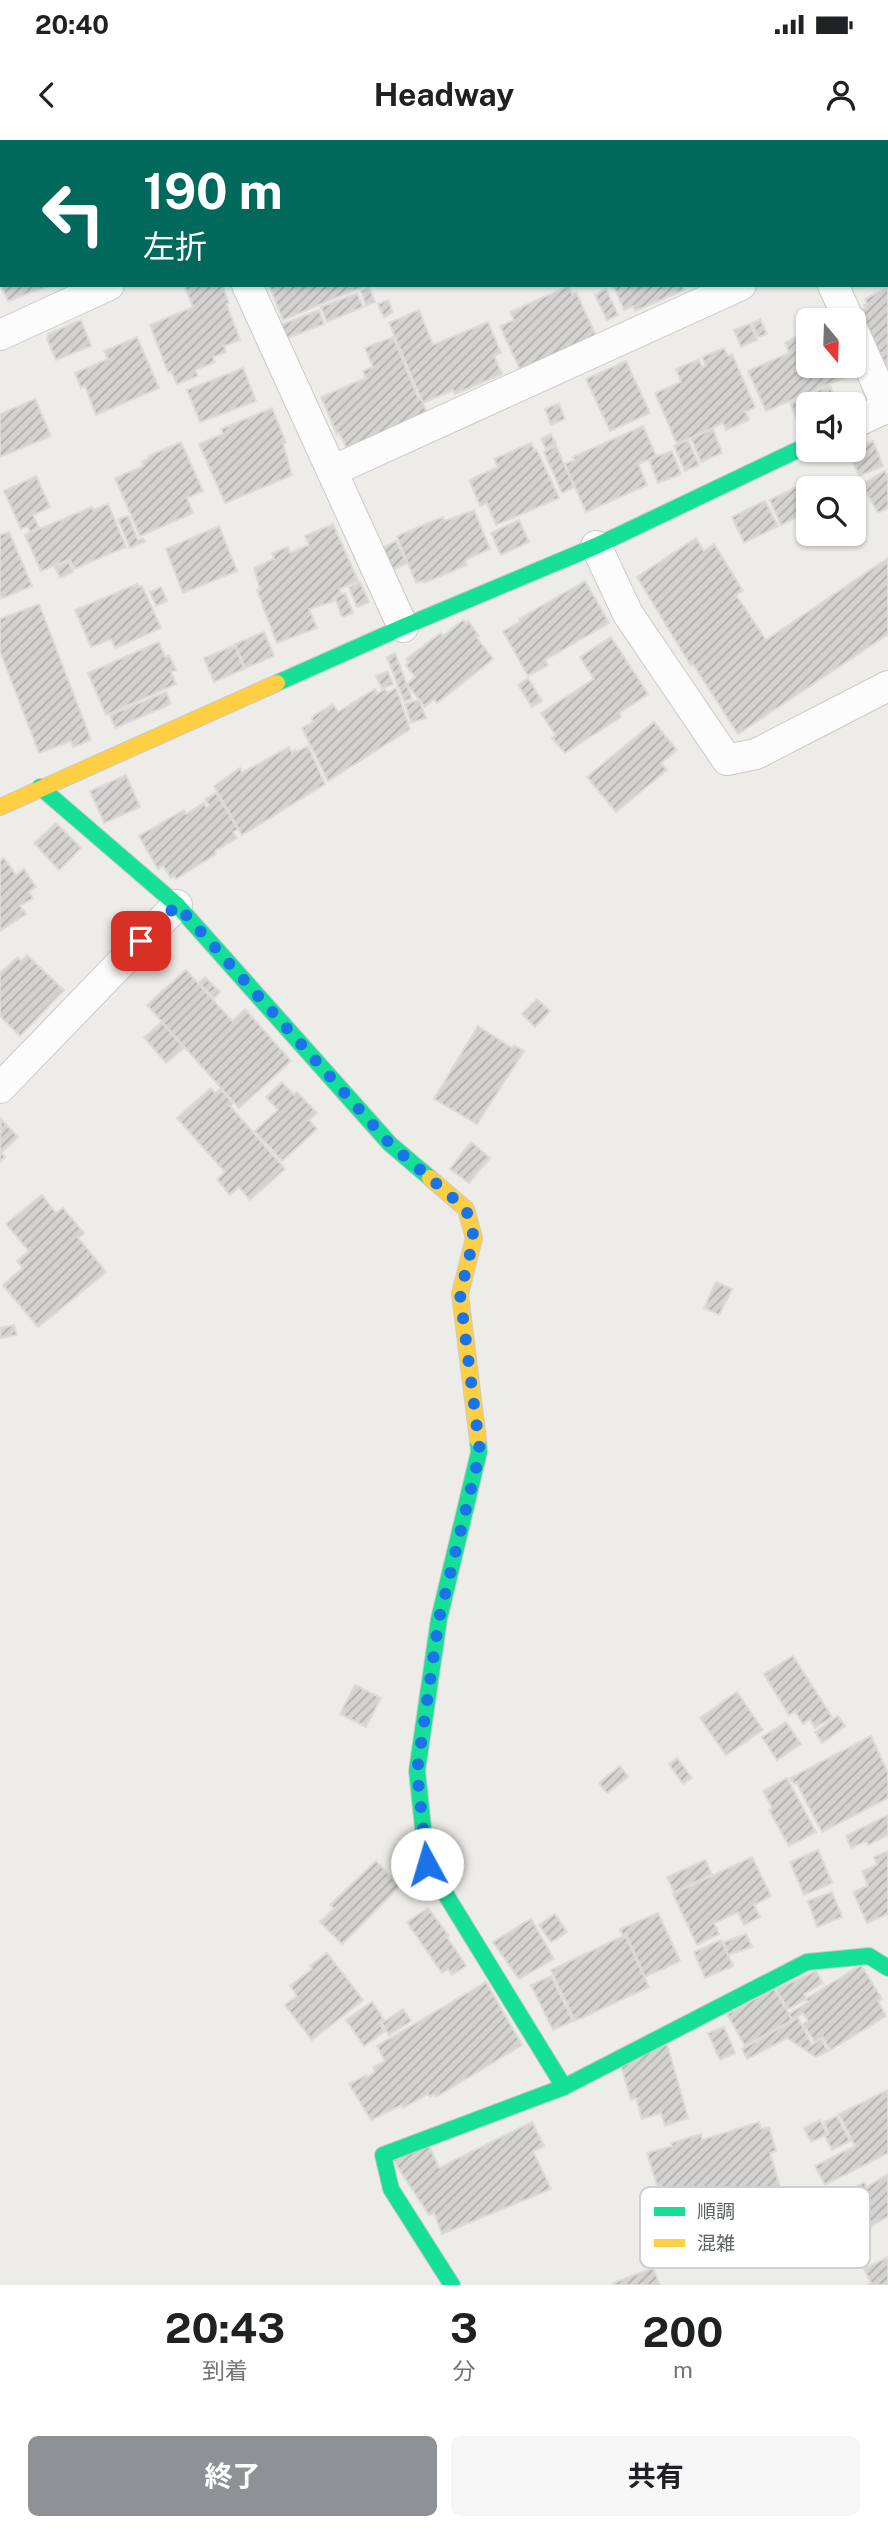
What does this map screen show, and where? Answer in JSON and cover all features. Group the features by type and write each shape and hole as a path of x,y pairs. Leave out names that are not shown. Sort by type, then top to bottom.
{"street":[{"path":"0,335 105,287"},
{"path":"248,287 403,627"},
{"path":"332,471 737,287"},
{"path":"834,287 844,308"},
{"path":"866,358 888,407 866,417"},
{"path":"2,799 40,787 403,627 596,546 796,451"},
{"path":"596,546 628,614 727,760 755,754 888,685"},
{"path":"40,787 177,905 390,1144 466,1209 474,1238 460,1294 480,1452 439,1619 417,1771 425,1851 427,1864 564,2087"},
{"path":"0,1088 177,905"},
{"path":"452,2285 391,2189 383,2155 564,2087 807,1962 869,1956 888,1968"}],"building":[{"path":"1,287 46,287 8,301"},
{"path":"185,287 223,287 229,303 226,304 240,340 224,346 226,352 213,357 215,362 195,370 198,376 177,384 171,371 168,372 150,325 193,307"},
{"path":"270,287 362,287 283,320"},
{"path":"369,287 375,302 366,306 361,291"},
{"path":"569,287 572,294 576,292 597,338 521,372 500,326 514,320 510,312"},
{"path":"614,287 683,287 684,290 635,311 633,306 624,310"},
{"path":"888,287 888,368 866,321 865,299"},
{"path":"606,289 618,315 607,320 595,295"},
{"path":"357,293 363,307 327,322 321,307"},
{"path":"388,300 393,312 384,317 378,304"},
{"path":"319,310 324,324 285,339 280,325"},
{"path":"419,310 433,345 488,322 501,353 494,356 502,374 455,394 453,390 423,403 389,323"},
{"path":"760,319 767,334 758,337 752,323"},
{"path":"81,320 91,346 56,360 47,339 48,334"},
{"path":"750,324 757,340 741,347 734,330"},
{"path":"796,336 796,378 843,378 811,392 796,392 796,398 766,411 748,371 789,353 785,343"},
{"path":"137,337 159,388 96,415 85,386 81,388 75,373 108,359 104,351"},
{"path":"393,337 428,415 347,449 339,432 337,434 321,397 366,378 363,371 373,367 365,348"},
{"path":"724,348 728,356 732,354 755,407 745,412 749,420 726,430 723,423 677,444 655,393 681,382 676,369 699,359 702,367 706,366 702,357"},
{"path":"626,361 650,413 610,431 586,379"},
{"path":"243,368 256,401 200,422 187,390"},
{"path":"830,386 833,392 816,392"},
{"path":"35,399 51,436 0,457 0,414"},
{"path":"796,400 796,417 790,403"},
{"path":"559,403 565,419 551,425 545,409"},
{"path":"272,408 286,443 283,444 292,475 225,503 199,444 223,434 221,429"},
{"path":"643,426 656,456 638,464 647,485 586,512 565,464 575,460 573,457"},
{"path":"713,429 722,453 701,462 691,438"},
{"path":"551,434 556,444 546,449 541,439"},
{"path":"688,440 699,465 685,471 674,446"},
{"path":"873,441 883,466 859,476 853,462 866,462 866,444"},
{"path":"181,442 203,491 187,498 193,513 140,536 115,478 144,466 142,462 150,458 148,456"},
{"path":"531,443 535,451 537,450 559,498 496,525 487,503 480,506 469,480 498,467 494,459"},
{"path":"556,446 574,487 562,493 544,452"},
{"path":"672,451 681,474 658,483 649,459"},
{"path":"885,471 888,477 888,508 878,513 866,491 866,482"},
{"path":"36,476 50,507 33,515 39,528 30,532 28,526 21,529 4,491"},
{"path":"796,487 796,518 781,525 770,500"},
{"path":"765,501 778,526 744,543 732,517"},
{"path":"108,504 126,547 74,569 70,559 41,571 25,535 92,507 93,510"},
{"path":"474,510 490,549 465,560 467,565 424,583 424,580 416,583 397,536 443,517 445,521"},
{"path":"128,516 138,540 143,538 145,542 130,548 118,519"},
{"path":"519,520 529,542 501,555 491,533"},
{"path":"333,524 358,581 339,589 341,594 333,598 334,601 309,609 317,628 277,643 257,590 260,589 254,568 274,559 272,553 288,547 290,553 309,545 305,536"},
{"path":"219,526 237,571 183,593 166,549"},
{"path":"9,532 32,586 0,599 0,535"},
{"path":"696,538 704,551 714,544 743,591 736,595 766,640 888,558 888,634 738,734 693,664 691,666 637,577"},
{"path":"396,541 407,563 391,571 380,549"},
{"path":"69,562 73,572 60,578 55,567"},
{"path":"585,581 609,623 545,660 548,665 528,676 503,631"},
{"path":"360,582 369,602 357,607 349,587"},
{"path":"137,584 142,586 161,628 115,648 111,639 91,647 75,610"},
{"path":"161,587 167,601 156,606 150,592"},
{"path":"345,593 353,613 342,617 335,597"},
{"path":"39,604 91,740 73,747 71,741 39,753 0,651 0,619"},
{"path":"463,620 466,623 468,621 493,659 437,703 434,699 425,707 407,684 415,677 406,665 409,662 406,659"},
{"path":"264,632 274,656 245,668 235,644"},
{"path":"611,637 648,694 619,713 621,717 565,753 552,738 556,736 541,713 594,679 580,657"},
{"path":"159,642 165,657 169,655 176,670 171,672 176,684 106,715 88,673"},
{"path":"235,645 244,669 214,682 204,658"},
{"path":"395,653 412,699 404,701 387,657"},
{"path":"388,671 393,684 382,689 376,676"},
{"path":"528,678 542,701 532,707 518,685"},
{"path":"396,688 410,729 328,781 302,728 313,722 315,715 333,704 338,712 375,689 377,694 385,689 388,693"},
{"path":"166,692 171,704 115,728 110,715"},
{"path":"419,700 426,718 411,723 405,704"},
{"path":"654,722 677,750 661,763 667,770 616,812 587,777"},
{"path":"308,746 325,784 242,835 214,786 240,768 242,773 289,747 292,753"},
{"path":"126,775 140,807 104,823 90,791"},
{"path":"216,793 238,829 233,832 237,838 176,879 174,876 171,878 163,866 158,869 139,836 184,810 186,814 204,803 206,808 210,806 205,799"},
{"path":"56,823 81,848 59,870 34,843"},
{"path":"4,858 16,875 24,869 36,887 29,892 33,898 20,906 26,914 0,931 0,861"},
{"path":"27,955 64,990 20,1036 0,1016 0,973 18,957 21,961"},
{"path":"186,970 232,1021 245,1009 291,1061 239,1108 147,1005"},
{"path":"205,977 220,992 214,998 199,983"},
{"path":"537,999 550,1011 535,1027 522,1014"},
{"path":"162,1022 184,1048 166,1063 144,1037"},
{"path":"478,1026 512,1048 514,1045 524,1051 477,1124 434,1099"},
{"path":"282,1082 294,1095 297,1092 317,1113 309,1120 317,1129 282,1161 255,1131 278,1110 266,1097"},
{"path":"211,1088 215,1093 220,1089 233,1103 230,1106 285,1169 250,1200 239,1187 230,1195 217,1179 225,1172 177,1118"},
{"path":"1,1119 18,1137 1,1153 5,1157 0,1162"},
{"path":"471,1142 490,1158 469,1183 450,1169"},
{"path":"42,1195 56,1213 63,1208 84,1233 78,1238 106,1272 38,1327 3,1285 23,1268 17,1261 29,1251 6,1224"},
{"path":"716,1282 732,1289 719,1315 704,1308"},
{"path":"14,1325 17,1335 1,1338 0,1328"},
{"path":"793,1656 832,1717 815,1728 810,1719 803,1724 795,1711 789,1715 764,1674"},
{"path":"355,1685 381,1698 366,1727 340,1714"},
{"path":"737,1692 763,1730 726,1755 700,1718"},
{"path":"838,1716 845,1726 822,1743 815,1732"},
{"path":"786,1722 801,1744 777,1760 762,1737"},
{"path":"871,1736 888,1773 888,1798 822,1832 796,1782 794,1784 790,1778"},
{"path":"677,1758 692,1778 683,1784 669,1764"},
{"path":"620,1766 628,1777 607,1793 599,1783"},
{"path":"787,1778 816,1832 789,1846 769,1810 772,1808 763,1791"},
{"path":"888,1815 888,1835 868,1845 866,1841 851,1848 846,1836"},
{"path":"818,1850 832,1883 804,1895 790,1862"},
{"path":"888,1851 888,1914 867,1923 853,1892 868,1886 862,1871 877,1865 874,1857"},
{"path":"752,1857 771,1896 754,1905 760,1917 744,1925 738,1912 714,1923 719,1934 697,1945 673,1894"},
{"path":"705,1860 712,1874 674,1892 667,1877"},
{"path":"376,1861 400,1886 342,1944 320,1922 334,1908 330,1905"},
{"path":"832,1892 842,1917 817,1927 808,1901"},
{"path":"428,1908 449,1936 447,1937 466,1966 452,1975 448,1969 442,1973 407,1922"},
{"path":"658,1913 680,1961 645,1977 626,1934 623,1936 620,1929"},
{"path":"555,1914 567,1932 551,1942 539,1925"},
{"path":"531,1919 554,1959 519,1979 493,1942"},
{"path":"746,1934 752,1947 728,1955 724,1942"},
{"path":"625,1935 649,1987 575,2021 551,1970"},
{"path":"721,1940 733,1966 705,1978 694,1952"},
{"path":"327,1953 363,2000 312,2040 285,2005 297,1996 290,1986"},
{"path":"861,1965 882,1999 878,2001 886,2016 830,2050 823,2037 815,2042 803,2024 808,2021 803,2013 792,2020 789,2014 808,2002 806,1999"},
{"path":"816,1971 823,1983 804,1994 806,1999 788,2009 776,1989"},
{"path":"551,1976 573,2021 553,2030 531,1985"},
{"path":"486,1982 522,2045 436,2097 434,2094 430,2097 428,2094 403,2108 402,2105 371,2120 349,2084 375,2072 373,2067 385,2061 377,2046"},
{"path":"774,1988 792,2020 745,2046 727,2014"},
{"path":"372,2002 384,2020 379,2023 385,2031 364,2046 346,2020"},
{"path":"403,2009 411,2021 389,2035 382,2023"},
{"path":"798,2018 812,2045 821,2039 828,2051 816,2057 787,2038 747,2059 742,2049"},
{"path":"724,2027 735,2053 720,2060 708,2033"},
{"path":"667,2044 688,2118 665,2126 661,2113 642,2119 636,2098 631,2100 619,2059"},
{"path":"888,2090 888,2153 825,2185 815,2166 855,2146 839,2114"},
{"path":"837,2116 850,2141 832,2150 825,2136 829,2134 824,2122"},
{"path":"820,2120 827,2134 811,2142 804,2128"},
{"path":"532,2122 544,2146 533,2151 551,2189 442,2234 434,2213 429,2215 391,2157 427,2141 439,2168"},
{"path":"759,2122 761,2129 769,2127 776,2151 770,2153 780,2187 658,2187 647,2153 701,2134 702,2140"},
{"path":"888,2174 888,2216 870,2227 870,2187 867,2187"},
{"path":"888,2257 888,2285 868,2285 871,2283 864,2269"},
{"path":"653,2268 660,2285 613,2283"}],"traffic: fast":[{"path":"277,683 596,546 796,451"},
{"path":"40,787 177,905 390,1144 430,1178"},
{"path":"478,1440 479,1452 439,1619 417,1771 427,1864 564,2087"},
{"path":"452,2285 391,2189 383,2155 564,2087 807,1962 869,1956 888,1968"}],"traffic: slow":[{"path":"0,807 277,683"},
{"path":"430,1178 466,1209 474,1238 460,1294 478,1440"}],"route":[{"path":"141,941 177,905 390,1144 466,1209 474,1238 460,1294 480,1452 439,1619 417,1771 427,1864"}]}
